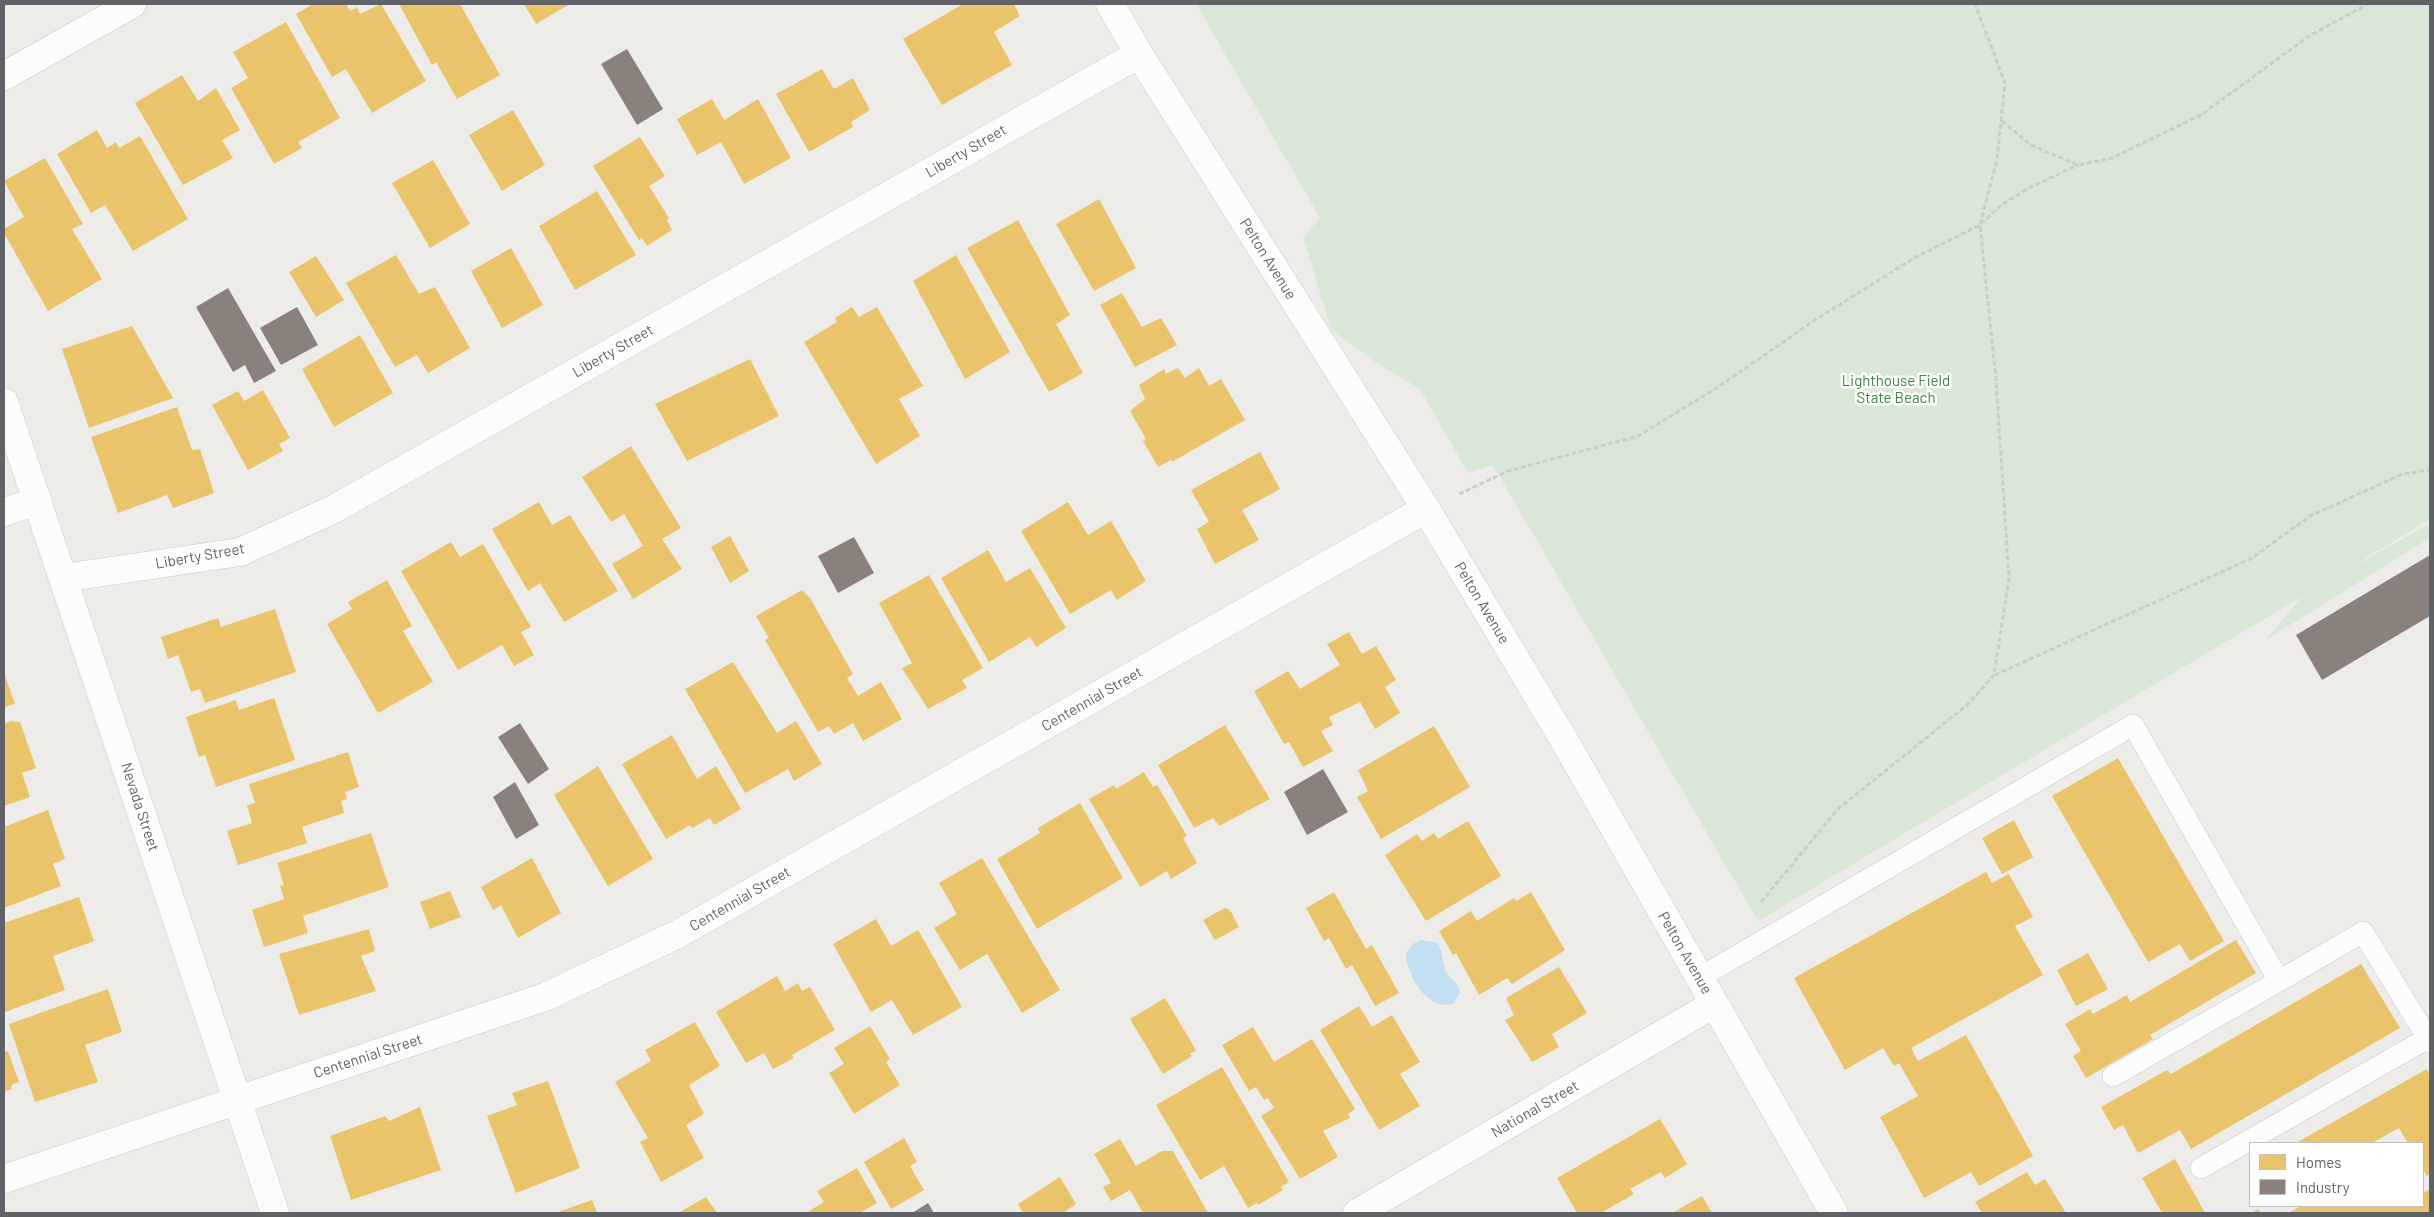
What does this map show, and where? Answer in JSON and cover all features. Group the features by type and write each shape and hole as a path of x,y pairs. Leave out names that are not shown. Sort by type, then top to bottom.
{"street":[{"path":"4,76 132,4"},
{"name":"Pelton Avenue","path":"1110,4 1139,54 1426,509 1564,740 1834,1213"},
{"name":"Liberty Street","path":"63,578 240,552 334,509 1139,54"},
{"name":"Nevada Street","path":"4,402 276,1213"},
{"path":"4,512 38,500"},
{"name":"Centennial Street","path":"4,1179 237,1099 545,997 678,934 1426,509"},
{"name":"National Street","path":"1357,1213 1714,1004"}],"lane":[{"path":"1699,978 2133,724 2279,981"},
{"path":"2113,1076 2363,932 2429,1040 2201,1168"}],"path":[{"path":"1975,4 2005,83 1997,159 1980,225 1996,380 2009,578 1994,675"},
{"path":"1426,509 1508,471 1638,436 1718,387 1815,320 1906,263 1980,225 2001,205 2029,188 2078,166 2112,158 2201,115 2309,36 2368,4"},
{"path":"2001,120 2031,145 2078,166"},
{"path":"1758,907 1837,810 1968,704 1994,675 2252,558 2310,516 2403,474 2430,470"}],"green space":[{"name":"Lighthouse Field State Beach","path":"1196,4 2430,4 2430,519 2343,572 2430,524 2430,538 2266,640 2301,597 1758,921 1493,465 1468,473 1420,389 1378,364 1331,329 1303,237 1320,218"}],"water":[{"path":"1421,940 1438,943 1446,972 1456,983 1460,992 1453,1004 1444,1005 1435,1002 1427,997 1414,981 1407,962 1406,953 1413,944"}],"building: Homes":[{"path":"313,4 346,4 350,11 357,7 360,14 381,4 426,81 372,113 346,69 332,77 296,14"},
{"path":"399,4 460,4 500,75 457,99 436,62 432,65"},
{"path":"524,4 570,4 536,24"},
{"path":"963,4 1014,4 1020,16 994,32 1012,65 942,105 903,39"},
{"path":"286,22 340,118 298,142 302,148 274,164 231,88 248,78 233,52"},
{"path":"822,69 834,89 853,78 870,110 851,122 853,127 809,152 776,94"},
{"path":"182,75 198,101 216,88 240,130 222,140 233,158 183,185 135,103"},
{"path":"712,99 724,120 758,99 791,158 744,184 721,142 697,155 677,119"},
{"path":"513,110 545,165 502,191 469,135"},
{"path":"97,130 107,148 116,142 119,148 140,136 188,219 133,251 105,205 91,213 57,154"},
{"path":"640,137 665,176 649,186 669,218 667,220 672,230 647,246 642,238 639,240 593,166"},
{"path":"45,158 83,224 72,229 102,279 48,311 4,233 4,229 24,217 4,181"},
{"path":"433,160 470,224 430,248 392,183"},
{"path":"597,191 636,255 575,290 539,226"},
{"path":"1099,199 1136,268 1094,291 1056,224"},
{"path":"1018,220 1070,315 1056,324 1083,373 1049,392 967,248"},
{"path":"511,248 543,305 502,328 471,271"},
{"path":"396,255 419,294 435,287 470,348 428,373 417,355 395,367 346,283"},
{"path":"956,255 1010,352 965,379 913,281"},
{"path":"316,256 344,300 316,317 289,272"},
{"path":"1122,293 1142,327 1161,318 1177,345 1135,367 1100,305"},
{"path":"852,307 859,317 877,307 923,386 899,399 920,436 876,464 804,342 837,322 835,318"},
{"path":"132,326 173,398 89,428 62,349"},
{"path":"360,335 393,393 334,427 302,369"},
{"path":"750,359 779,416 687,461 655,404"},
{"path":"1178,368 1185,378 1199,368 1209,386 1221,379 1245,420 1172,462 1171,460 1158,467 1143,441 1146,439 1130,411 1145,399 1139,385 1164,369 1166,374"},
{"path":"263,390 290,438 279,444 283,451 248,470 212,405 238,391 244,401"},
{"path":"177,407 192,450 200,449 214,493 173,508 167,495 118,513 91,437"},
{"path":"631,446 681,528 662,539 682,569 633,599 612,564 643,546 624,514 611,522 582,477"},
{"path":"1260,452 1280,489 1242,510 1259,540 1215,564 1197,529 1209,522 1191,490"},
{"path":"539,502 552,525 570,515 618,591 564,622 540,583 528,591 492,529"},
{"path":"1068,502 1088,535 1111,521 1146,581 1117,600 1111,590 1070,614 1021,531"},
{"path":"730,536 749,571 730,583 711,547"},
{"path":"451,542 460,557 483,544 531,627 521,632 534,655 514,666 502,645 458,670 401,571"},
{"path":"988,550 1006,582 1030,568 1066,628 1036,647 1030,637 989,662 941,578"},
{"path":"929,575 983,668 962,680 967,688 928,709 902,668 912,663 879,603"},
{"path":"387,580 412,626 403,631 433,682 378,713 327,624 352,609 348,602"},
{"path":"802,590 810,598 853,674 847,678 858,696 881,682 902,719 863,741 853,723 834,734 829,726 818,732 765,640 769,638 756,616"},
{"path":"275,609 296,672 205,703 200,689 191,692 178,655 168,659 161,637 218,618 221,627"},
{"path":"1349,632 1362,654 1376,646 1396,680 1385,687 1400,713 1375,729 1360,702 1329,717 1333,725 1321,731 1333,751 1303,767 1289,742 1284,744 1254,691 1288,671 1300,689 1340,665 1327,644"},
{"path":"733,662 777,733 796,721 822,764 794,781 788,769 745,793 685,689"},
{"path":"4,673 15,704 4,707"},
{"path":"274,698 295,760 216,787 205,755 199,757 186,717 236,700 239,710"},
{"path":"11,721 20,722 36,768 22,773 30,797 4,806 4,724"},
{"path":"1225,725 1270,799 1219,826 1213,818 1194,828 1158,765"},
{"path":"1434,726 1470,787 1381,839 1357,797 1368,791 1358,770"},
{"path":"672,735 697,779 716,766 741,809 714,825 710,818 692,828 690,825 666,839 622,764"},
{"path":"348,752 359,787 345,792 347,799 341,801 344,813 302,827 307,843 238,865 227,831 252,823 247,805 255,803 249,784"},
{"path":"2118,758 2224,941 2190,961 2180,944 2148,962 2052,796"},
{"path":"598,766 653,859 608,886 554,795"},
{"path":"1144,772 1153,787 1157,785 1187,836 1183,838 1197,863 1171,879 1167,871 1140,887 1089,799 1114,785 1116,789"},
{"path":"1080,803 1123,878 1037,929 997,859 1040,833 1038,828"},
{"path":"48,810 65,859 53,864 61,886 4,908 4,827"},
{"path":"2014,820 2033,857 2002,874 1982,838"},
{"path":"1468,821 1501,876 1426,921 1385,855 1417,834 1422,841 1434,833 1438,839"},
{"path":"371,833 389,887 303,916 308,933 264,947 252,910 284,899 280,886 284,885 277,863"},
{"path":"532,858 561,913 518,938 501,905 493,910 481,887"},
{"path":"982,858 1060,990 1022,1013 987,954 960,970 934,928 957,914 939,883"},
{"path":"1986,872 1992,883 2009,874 2033,917 2015,926 2043,975 1911,1048 1918,1061 1966,1035 2033,1156 1979,1186 1971,1172 1924,1198 1880,1117 1918,1096 1899,1063 1894,1066 1883,1048 1845,1070 1794,978"},
{"path":"450,891 461,917 430,929 420,902"},
{"path":"1334,892 1366,949 1372,945 1399,993 1375,1006 1352,965 1346,969 1329,938 1324,941 1306,908"},
{"path":"1531,892 1565,950 1512,984 1507,978 1479,995 1456,953 1453,955 1439,931 1471,911 1477,921 1514,898 1516,901"},
{"path":"79,897 94,941 53,956 65,990 5,1012 4,923"},
{"path":"1225,908 1230,910 1239,927 1215,940 1203,920"},
{"path":"876,919 891,946 918,930 962,1007 913,1035 892,1000 871,1012 833,944"},
{"path":"369,929 375,951 361,956 376,991 299,1015 279,954"},
{"path":"2236,940 2256,973 2150,1035 2153,1039 2086,1078 2073,1056 2081,1051 2065,1024 2090,1009 2093,1014 2127,995 2130,1002"},
{"path":"2088,953 2108,989 2076,1006 2057,970"},
{"path":"2361,964 2400,1028 2191,1149 2180,1130 2138,1153 2123,1125 2114,1130 2101,1107 2167,1070 2171,1074"},
{"path":"1559,967 1587,1013 1552,1034 1559,1047 1532,1062 1505,1020 1514,1015 1506,998"},
{"path":"777,976 785,991 798,983 802,991 810,987 835,1030 792,1055 794,1058 773,1069 764,1053 746,1063 716,1012"},
{"path":"108,989 122,1032 85,1045 98,1082 35,1102 9,1024"},
{"path":"1165,998 1196,1050 1190,1054 1192,1056 1163,1074 1130,1019"},
{"path":"1359,1006 1372,1027 1392,1015 1420,1062 1400,1074 1420,1106 1379,1130 1320,1030"},
{"path":"695,1022 720,1066 689,1085 704,1114 686,1125 704,1158 661,1182 640,1142 648,1138 615,1082 651,1061 645,1050"},
{"path":"870,1026 890,1059 886,1062 900,1085 854,1114 829,1073 844,1064 834,1048"},
{"path":"1253,1027 1274,1062 1312,1039 1355,1109 1348,1114 1350,1118 1323,1131 1338,1157 1300,1179 1261,1116 1274,1108 1268,1098 1264,1100 1256,1087 1249,1091 1222,1045"},
{"path":"8,1051 19,1082 11,1085 12,1089 4,1092 4,1052"},
{"path":"1222,1067 1289,1182 1281,1187 1283,1190 1258,1205 1257,1203 1248,1208 1224,1166 1200,1180 1156,1105"},
{"path":"2427,1069 2430,1075 2430,1174 2427,1176 2424,1171 2424,1142 2407,1142 2399,1128 2374,1142 2298,1142"},
{"path":"548,1081 580,1168 516,1193 487,1116 517,1105 512,1093"},
{"path":"420,1107 441,1170 351,1200 330,1136 385,1116 389,1121"},
{"path":"1660,1119 1687,1164 1665,1178 1661,1172 1630,1189 1634,1194 1601,1213 1577,1213 1557,1178"},
{"path":"904,1138 917,1162 910,1166 924,1190 891,1209 864,1162"},
{"path":"1120,1139 1136,1166 1162,1151 1173,1151 1208,1213 1143,1213 1130,1190 1111,1201 1103,1187 1111,1183 1094,1154"},
{"path":"2175,1159 2205,1213 2162,1213 2142,1178"},
{"path":"857,1168 877,1203 860,1213 806,1213 824,1202 817,1191"},
{"path":"2027,1172 2035,1185 2045,1179 2066,1213 1982,1213 1975,1202"},
{"path":"1060,1177 1076,1204 1063,1213 1023,1213 1018,1204"},
{"path":"2430,1189 2430,1213 2288,1213 2299,1207 2424,1207 2424,1192"},
{"path":"1702,1196 1712,1213 1672,1213"},
{"path":"706,1197 717,1213 678,1213"},
{"path":"592,1200 597,1213 555,1213"},
{"path":"2258,1209 2261,1213 2251,1213"}],"building: Industry":[{"path":"627,49 663,109 637,125 601,64"},
{"path":"228,288 276,371 254,383 245,365 233,372 196,307"},
{"path":"297,307 318,345 281,365 260,328"},
{"path":"854,537 874,573 838,593 818,556"},
{"path":"2430,555 2430,616 2322,680 2296,635"},
{"path":"520,723 549,769 528,784 498,737"},
{"path":"1323,769 1348,812 1307,835 1284,792"},
{"path":"515,782 539,825 516,839 493,797"},
{"path":"928,1203 934,1213 912,1213"}]}
